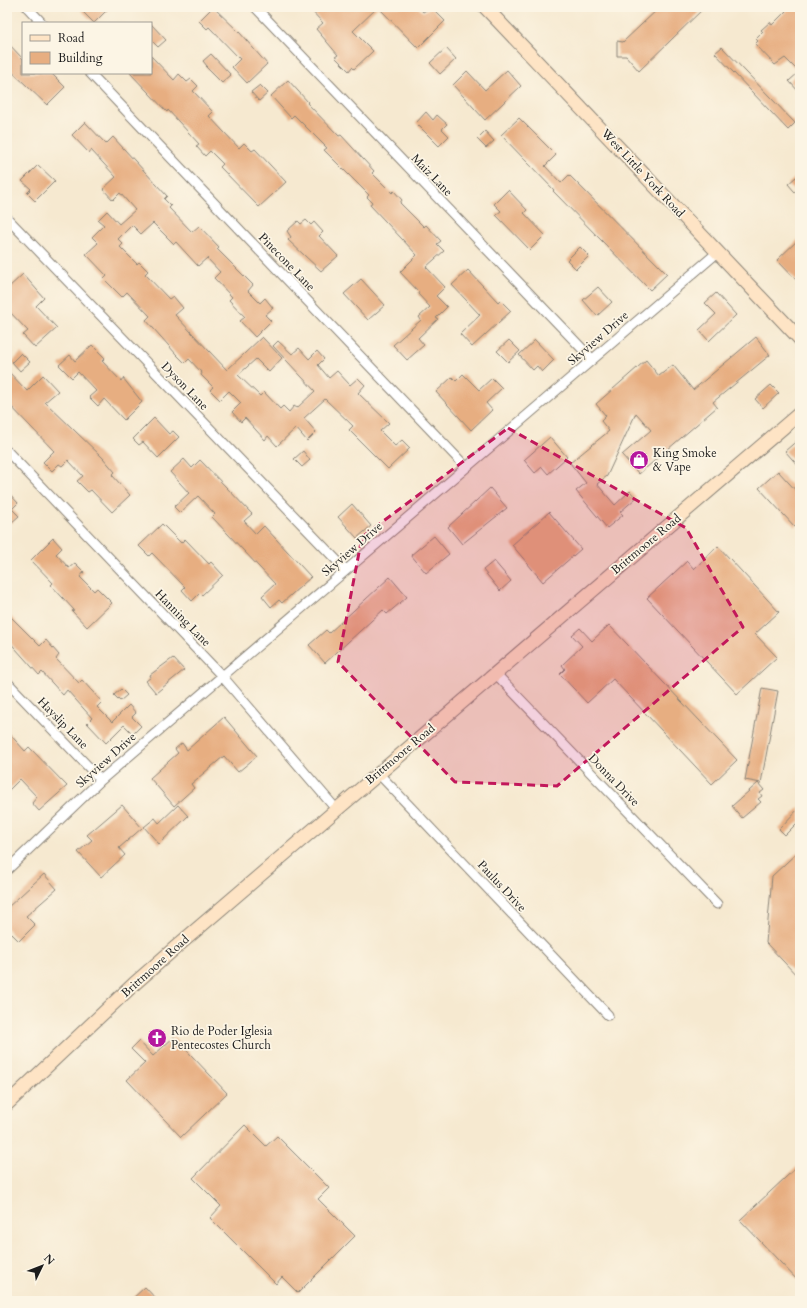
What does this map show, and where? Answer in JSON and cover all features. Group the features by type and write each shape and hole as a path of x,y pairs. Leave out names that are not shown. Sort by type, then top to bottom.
{"main road":[{"name":"West Little York Road","path":"485,7 800,339"},
{"name":"Brittmoore Road","path":"7,1104 134,984 336,809 800,413"}],"street":[{"path":"27,7 41,22"},
{"name":"Maiz Lane","path":"255,7 592,359"},
{"name":"Pinecone Lane","path":"91,74 466,467"},
{"name":"Dyson Lane","path":"7,218 346,570"},
{"name":"Skyview Drive","path":"7,870 101,780 718,252"},
{"name":"Hanning Lane","path":"7,451 222,676 336,809"},
{"name":"Donna Drive","path":"495,673 717,904"},
{"name":"Hayslip Lane","path":"7,682 101,780"},
{"name":"Paulus Drive","path":"378,773 608,1015"}],"highlighted area":[{"path":"508,428 686,528 743,627 557,786 455,782 338,662 362,537"}],"building":[{"path":"78,7 110,7 95,22 93,22"},
{"path":"213,7 240,33 267,64 247,83 232,67 240,59 209,27 207,29 199,21"},
{"path":"308,7 378,7 353,31 373,51 354,69 352,67 349,71 335,57 338,55 316,29 323,23"},
{"path":"378,7 418,7 423,12 431,7 445,21 418,48"},
{"path":"660,7 705,7 639,71 626,56 617,56 617,41 623,42"},
{"path":"782,7 800,7 800,93 789,81 799,72 785,58 775,65 755,44 758,41 756,39 763,32 761,30 770,22 772,25 786,11"},
{"path":"152,25 166,40 158,47 152,41"},
{"path":"7,42 22,58 22,74 52,74 65,87 47,105 7,67"},
{"path":"722,47 795,123 788,130 715,53"},
{"path":"446,48 456,59 440,74 430,63"},
{"path":"211,54 231,75 222,83 206,67 207,66 203,61"},
{"path":"152,57 174,80 179,74 187,82 191,79 198,86 193,91 213,112 209,116 239,148 244,143 252,151 255,149 286,182 259,207 220,167 223,164 210,151 205,156 196,146 199,144 168,110 167,112 131,74 152,74"},
{"path":"507,70 521,86 485,120 453,85 467,71 485,90"},
{"path":"288,80 308,102 307,103 339,136 341,135 374,171 372,173 392,193 394,191 402,200 400,203 424,227 426,225 441,241 437,244 444,251 426,267 445,287 436,296 447,307 436,318 438,319 418,338 424,345 407,360 393,345 421,320 419,317 430,307 418,294 419,292 400,272 417,255 370,205 372,202 367,197 369,195 324,150 327,148 294,115 291,118 271,96"},
{"path":"260,85 268,93 259,101 251,92"},
{"path":"426,112 433,120 437,115 447,124 442,129 449,136 439,146 416,123"},
{"path":"519,118 556,155 545,166 561,183 569,175 667,274 650,290 553,191 554,190 501,135"},
{"path":"85,122 106,144 113,137 167,196 164,199 171,206 169,208 192,232 199,226 219,247 217,249 253,285 248,291 260,303 265,298 273,308 265,315 271,321 255,337 240,321 245,317 229,300 232,297 214,278 220,272 207,258 198,266 176,242 174,244 153,223 141,234 132,225 118,239 123,244 120,247 137,264 139,262 148,271 145,274 169,299 173,296 183,308 175,315 227,370 262,337 282,358 269,372 256,359 238,375 260,396 264,392 280,409 283,406 289,412 294,406 297,408 315,391 273,346 278,341 292,354 299,348 309,359 317,351 324,359 318,365 329,378 337,371 350,385 358,378 365,385 358,393 389,423 380,431 395,446 402,440 410,448 388,469 349,430 353,426 325,399 304,418 316,432 307,441 296,428 277,446 268,436 265,440 245,418 241,422 232,412 241,403 229,391 220,400 210,390 213,387 201,375 202,373 189,359 185,363 176,354 146,320 150,316 127,292 122,297 104,279 107,276 86,254 98,243 92,237 104,225 98,220 107,211 119,224 135,210 120,193 113,200 103,189 116,177 91,150 89,153 72,135"},
{"path":"485,131 494,141 486,148 477,139"},
{"path":"38,165 55,181 35,201 27,193 31,189 22,181"},
{"path":"796,177 800,182 800,198 788,184"},
{"path":"508,190 527,210 524,213 545,235 530,250 496,215 501,211 494,204"},
{"path":"306,220 311,225 314,222 323,232 319,236 338,256 321,271 288,240 291,237 287,231 298,221 301,224"},
{"path":"800,238 800,284 777,260"},
{"path":"580,247 589,256 576,269 567,260"},
{"path":"468,270 498,302 500,300 511,311 472,347 460,334 480,315 452,285"},
{"path":"23,274 44,298 36,306 57,328 35,348 23,335 28,331 7,309 7,289"},
{"path":"361,279 385,305 368,320 344,294"},
{"path":"598,287 612,302 597,316 583,300"},
{"path":"716,293 736,315 709,341 699,330 716,314 705,303"},
{"path":"756,337 770,355 713,402 717,407 639,474 622,455 651,430 636,413 607,476 597,484 615,505 630,491 636,498 620,512 623,515 607,528 576,491 586,483 570,463 609,431 601,421 606,416 596,404 646,360 659,376 673,365 693,390"},
{"path":"509,340 520,351 508,362 497,351"},
{"path":"535,340 554,360 542,372 537,366 533,370 519,355"},
{"path":"92,345 105,358 102,361 121,381 123,378 142,402 124,420 104,399 98,406 89,397 96,391 78,372 72,378 59,365 70,355 75,361"},
{"path":"21,353 30,362 20,371 12,362"},
{"path":"7,370 27,391 43,375 58,391 45,402 103,458 115,472 112,475 130,495 112,512 91,490 88,492 77,481 83,476 68,460 62,466 59,464 52,471 43,462 54,451 7,402"},
{"path":"463,374 479,390 492,378 502,388 486,403 492,410 471,430 436,392 452,377 456,381"},
{"path":"771,385 779,393 763,408 755,399"},
{"path":"154,418 169,434 173,431 179,437 158,458 143,442 139,445 133,439"},
{"path":"550,437 567,457 548,474 542,467 535,473 524,460"},
{"path":"800,438 800,468 785,451"},
{"path":"303,451 310,460 302,467 294,459"},
{"path":"184,459 192,468 200,460 252,514 244,521 256,534 264,526 311,577 282,603 279,600 271,607 262,596 275,584 212,517 215,514 198,496 180,513 174,507 189,493 170,472"},
{"path":"778,471 800,495 800,522 795,527 759,488"},
{"path":"490,488 507,508 462,544 448,527"},
{"path":"7,491 18,503 12,509 19,516 11,523 7,519"},
{"path":"352,504 371,526 357,538 338,517"},
{"path":"549,512 581,549 543,582 512,545"},
{"path":"162,524 181,543 185,539 209,564 211,562 223,575 202,595 200,593 192,601 182,590 185,587 152,553 149,556 139,546"},
{"path":"434,536 449,554 426,573 411,555"},
{"path":"53,538 62,548 56,554 69,568 75,563 84,572 80,577 94,591 97,588 112,603 87,627 51,585 53,583 31,560"},
{"path":"718,546 779,612 755,634 777,657 737,694 647,598 687,561 694,569"},
{"path":"494,561 511,581 500,591 483,570"},
{"path":"390,577 407,597 387,614 383,610 325,663 309,645 326,630 329,633"},
{"path":"7,613 40,646 46,640 59,655 56,659 79,683 82,680 102,702 97,707 112,722 129,705 136,713 132,717 141,726 133,734 124,725 106,743 87,723 92,718 67,690 63,695 42,672 39,675 7,639"},
{"path":"609,625 737,760 712,784 613,679 587,703 560,674 565,669 562,665 582,646 572,635 580,628 592,641"},
{"path":"173,658 184,670 156,693 146,681 151,677 150,675"},
{"path":"762,688 778,691 761,783 745,780"},
{"path":"121,689 127,695 120,701 114,695"},
{"path":"224,717 257,756 238,772 224,756 191,784 194,788 174,806 150,778 178,753 175,749 182,743 187,750"},
{"path":"7,731 25,751 29,747 67,786 39,811 32,803 37,797 20,779 7,792"},
{"path":"758,783 764,790 760,793 762,796 758,799 761,802 742,818 732,806"},
{"path":"122,805 142,828 119,848 125,855 101,877 78,852 92,840 87,835"},
{"path":"178,805 188,816 159,844 144,827 155,818 159,823"},
{"path":"800,807 800,820 785,835 779,829"},
{"path":"800,850 800,979 766,943 772,876"},
{"path":"44,874 57,889 26,916 35,925 19,941 7,929 7,908"},
{"path":"174,1037 227,1093 181,1137 127,1080 145,1063 131,1049 139,1041 153,1056"},
{"path":"245,1125 266,1146 277,1136 329,1188 318,1199 355,1236 298,1293 282,1277 276,1284 210,1218 221,1206 193,1178"},
{"path":"800,1164 800,1283 740,1220"},
{"path":"145,1287 158,1301 130,1301"}],"place":[{"name":"King Smoke & Vape","path":"639,460"},
{"name":"Rio de Poder Iglesia Pentecostes Church","path":"157,1038"}]}
